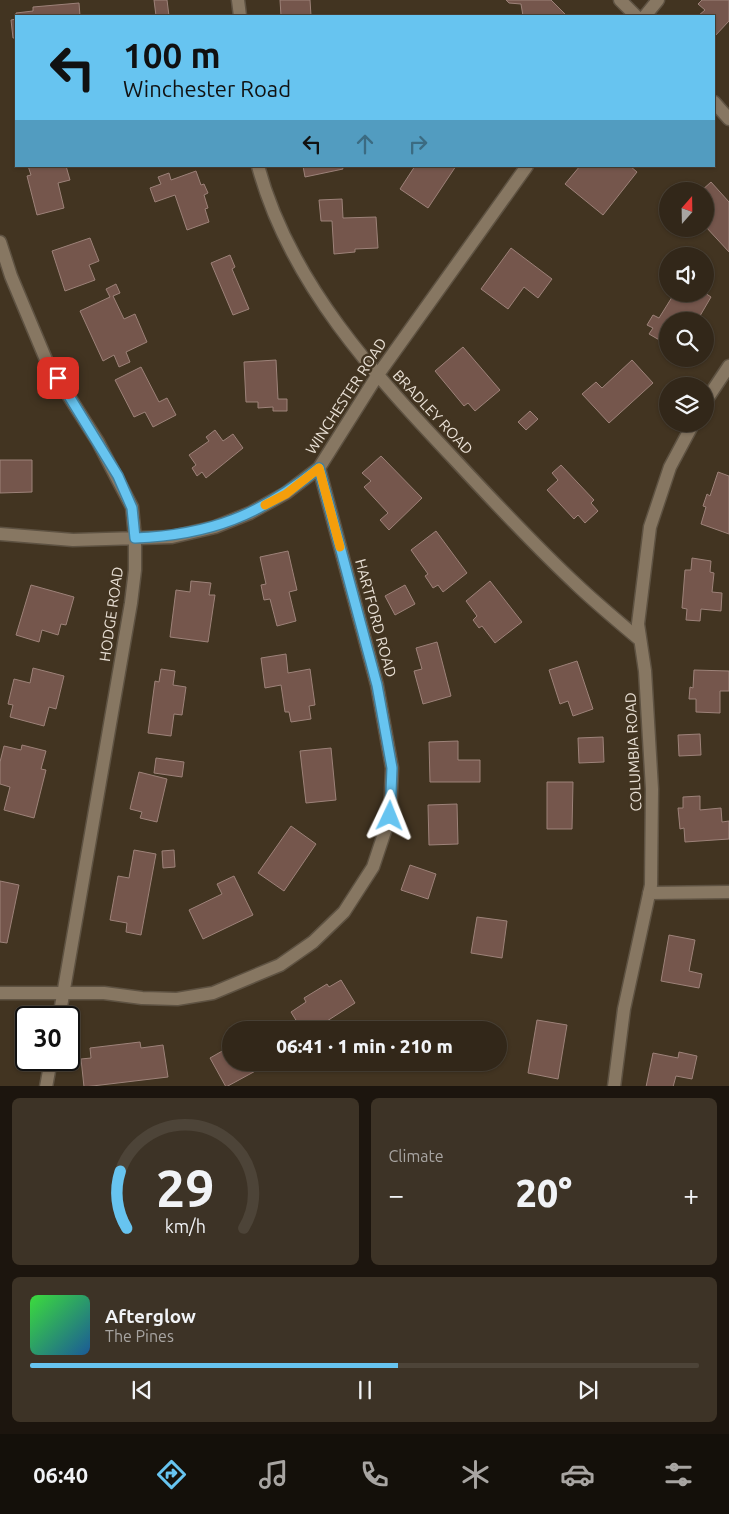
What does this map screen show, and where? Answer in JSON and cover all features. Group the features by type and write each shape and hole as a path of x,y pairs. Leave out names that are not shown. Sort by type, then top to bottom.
{"street":[{"path":"238,0 240,15"},
{"path":"620,0 635,15"},
{"path":"646,15 658,0"},
{"path":"715,103 729,118"},
{"name":"BRADLEY ROAD","path":"258,167 268,202 299,266 341,330 378,376 496,504 577,585 640,640"},
{"name":"WINCHESTER ROAD","path":"0,534 73,540 172,537 215,527 250,513 286,494 319,468 378,376 526,167"},
{"name":"HODGE ROAD","path":"0,242 18,293 47,362 118,476 132,508 135,538 135,570 131,603 61,1006"},
{"path":"714,388 729,366"},
{"name":"COLUMBIA ROAD","path":"614,1086 624,1009 651,885 652,789 645,671 638,624 650,526 670,467 689,432"},
{"name":"HARTFORD ROAD","path":"0,992 64,992 178,999 213,993 249,980 280,965 313,942 344,912 373,867 390,816 392,768 377,685 319,468"},
{"path":"649,893 729,892"},
{"path":"46,1086 49,1071"}],"building":[{"path":"154,0 167,0 169,15 156,15"},
{"path":"280,0 310,0 311,15 281,15"},
{"path":"506,0 551,0 566,15 523,15 521,4 509,3"},
{"path":"702,0 729,0 729,21 715,36 715,15 699,15 705,10 698,4"},
{"path":"79,3 80,15 16,15 16,13 33,11 33,7"},
{"path":"15,19 15,38 13,38 11,20"},
{"path":"28,167 66,167 70,180 58,183 64,208 37,215 27,176 31,175"},
{"path":"303,167 342,167 343,169 305,177"},
{"path":"414,167 455,167 428,208 400,189"},
{"path":"579,167 631,167 637,172 603,215 565,184"},
{"path":"196,171 201,185 204,184 208,193 204,195 208,208 205,209 209,222 187,230 175,195 155,202 150,188 161,184 158,177 169,173 171,180"},
{"path":"714,185 729,202 729,252 714,236"},
{"path":"342,199 343,218 376,217 378,248 355,249 355,252 334,254 332,221 321,221 319,200"},
{"path":"90,238 99,261 89,265 95,280 65,291 52,251"},
{"path":"511,248 552,279 538,298 524,287 508,309 481,289"},
{"path":"230,255 235,267 232,269 249,309 233,315 211,263"},
{"path":"116,284 120,293 113,296 124,319 135,314 147,342 126,352 130,362 119,367 114,355 103,361 80,311 110,297 106,289"},
{"path":"669,302 708,302 702,312 663,312"},
{"path":"653,315 659,318 659,340 649,334 653,328 647,325"},
{"path":"463,347 500,390 475,411 468,403 464,406 435,371"},
{"path":"276,360 278,399 287,399 287,411 273,411 273,407 258,408 258,402 246,402 244,362"},
{"path":"632,360 653,383 609,423 582,394 596,382 602,388"},
{"path":"141,367 159,402 167,398 176,415 153,427 145,412 134,417 115,380"},
{"path":"530,411 538,419 526,430 518,422"},
{"path":"215,430 223,441 233,434 243,448 206,478 202,472 197,476 192,468 196,465 189,455 209,441 206,437"},
{"path":"381,456 422,498 389,530 380,520 388,513 364,487 371,481 362,473"},
{"path":"0,460 32,460 32,492 0,493"},
{"path":"561,465 594,500 591,503 598,511 585,523 578,515 574,519 547,490 558,480 552,473"},
{"path":"718,472 729,476 729,534 701,524 706,507 703,506 707,494 710,496"},
{"path":"436,531 467,573 443,592 438,585 433,588 425,576 428,574 411,550"},
{"path":"288,551 297,590 289,592 296,621 277,626 270,599 264,600 261,585 266,584 260,557"},
{"path":"692,558 711,561 710,572 714,573 712,592 722,593 721,611 701,609 700,621 686,620 687,609 682,608 685,570 691,570"},
{"path":"191,581 211,583 209,595 215,595 208,642 170,637 176,590 190,592"},
{"path":"490,581 522,622 495,643 482,626 479,628 473,620 477,616 466,601"},
{"path":"31,585 74,597 66,625 61,624 58,635 42,630 39,642 16,635"},
{"path":"405,585 415,604 395,615 385,596"},
{"path":"437,642 451,696 423,704 414,671 422,669 416,648"},
{"path":"286,654 288,673 310,669 315,705 309,706 311,719 291,722 289,712 285,712 281,685 265,688 261,658"},
{"path":"577,661 593,709 573,716 568,701 560,704 549,670"},
{"path":"33,668 64,676 56,709 49,707 44,726 10,717 13,705 8,704 14,679 30,683"},
{"path":"161,669 175,671 173,685 186,687 182,715 174,714 171,736 148,733 155,681 159,682"},
{"path":"694,670 729,671 729,691 720,691 720,713 696,712 696,699 689,699 690,687 693,688"},
{"path":"700,734 701,755 679,756 678,735"},
{"path":"603,737 604,762 579,763 578,738"},
{"path":"458,741 458,760 480,760 480,782 430,782 429,742"},
{"path":"22,745 46,751 41,769 46,770 34,818 4,810 10,787 0,784 0,762 4,746 21,750"},
{"path":"331,748 336,800 306,803 300,751"},
{"path":"156,758 184,762 182,777 154,773"},
{"path":"139,772 167,779 157,822 140,818 142,812 130,809"},
{"path":"547,782 573,782 572,829 547,829"},
{"path":"700,796 700,810 721,808 722,822 729,821 729,839 685,842 684,828 680,829 678,808 683,808 683,797"},
{"path":"457,804 458,844 429,845 428,805"},
{"path":"291,826 316,844 284,891 258,873"},
{"path":"134,850 156,854 141,935 126,932 127,923 110,920 118,876 129,878"},
{"path":"174,850 175,867 163,868 162,851"},
{"path":"410,865 436,874 428,899 401,890"},
{"path":"234,876 253,915 203,939 189,910 222,894 217,884"},
{"path":"0,881 19,885 7,943 0,942"},
{"path":"477,917 507,921 502,958 471,953"},
{"path":"669,935 695,940 689,971 702,974 699,988 661,981"},
{"path":"341,980 355,1003 327,1021 296,1021 291,1012 306,1002 304,998 327,984 329,987"},
{"path":"537,1020 567,1025 558,1079 528,1073"},
{"path":"140,1042 141,1048 163,1045 168,1077 84,1086 81,1059 91,1058 90,1048"},
{"path":"222,1051 222,1071 255,1071 225,1086 210,1058"},
{"path":"679,1052 697,1056 692,1079 676,1076 673,1086 646,1086 653,1053 678,1058"}],"slow traffic":[{"path":"265,505 286,494 319,468 340,547"}],"route":[{"path":"58,378 118,476 132,508 135,538 172,537 215,527 250,513 286,494 319,468 377,685 392,768 390,816"}]}
